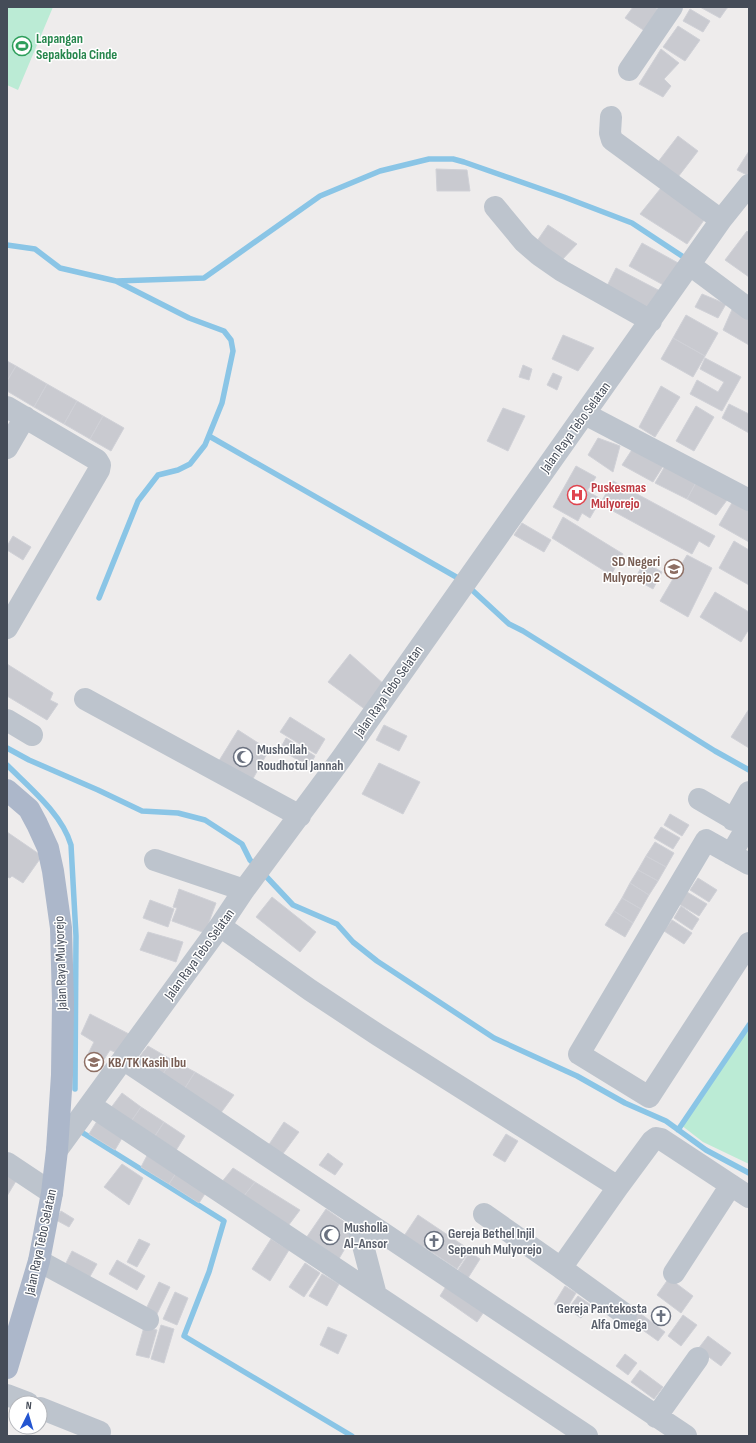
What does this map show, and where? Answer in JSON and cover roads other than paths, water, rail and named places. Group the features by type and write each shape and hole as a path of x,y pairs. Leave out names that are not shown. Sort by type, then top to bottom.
{"main road":[{"name":"Jalan Raya Mulyorejo","path":"7,790 28,809 38,824 48,848 53,871 61,928 63,1002 62,1075 57,1150"},
{"name":"Jalan Raya Tebo Selatan","path":"7,1368 39,1261 52,1194 57,1150"}],"street":[{"path":"629,70 672,7"},
{"path":"611,117 610,133 612,140 721,220"},
{"name":"Jalan Raya Tebo Selatan","path":"57,1150 220,926 248,885 300,816 721,220 749,185"},
{"path":"495,206 524,242 539,255 562,271 650,321"},
{"path":"690,265 749,309"},
{"path":"7,448 16,412 97,460 100,465 99,470 7,628"},
{"path":"585,414 749,500"},
{"path":"86,699 300,816"},
{"path":"7,720 32,735"},
{"path":"740,859 738,821 749,792"},
{"path":"699,800 738,821"},
{"path":"738,821 706,840 579,1054 649,1097 749,944"},
{"path":"706,840 740,859"},
{"path":"155,860 248,885"},
{"path":"220,926 310,990 354,1019 618,1187"},
{"path":"123,1059 355,1216 504,1313 661,1426 686,1436"},
{"path":"90,1105 587,1436"},
{"path":"561,1268 652,1141 656,1138 661,1138 740,1191 674,1273"},
{"path":"7,1163 52,1194"},
{"path":"484,1214 626,1315"},
{"path":"355,1216 376,1295"},
{"path":"39,1261 148,1320"},
{"path":"661,1426 698,1358"},
{"path":"48,1411 100,1432"}],"waterway":[{"path":"116,281 204,278 320,196 380,171 429,159 453,159 464,162 564,197 632,223 685,258"},
{"path":"7,245 35,249 60,268 116,281 189,318 224,331 231,340 233,351 222,403 205,445 190,464 178,470 158,475 138,501 99,598"},
{"path":"209,436 458,578"},
{"path":"471,589 509,624 523,631 715,751 749,770"},
{"path":"7,748 29,760 142,811 178,813 205,820 242,844 250,860 256,866"},
{"path":"7,765 53,812 67,834 71,845 76,936 75,1089"},
{"path":"262,872 293,905 337,924 353,942 377,961 494,1038 577,1076 625,1103 666,1121 706,1150 749,1173"},
{"path":"678,1130 749,1025"},
{"path":"83,1133 224,1221 209,1272 184,1336 352,1436"}],"place":[{"name":"Lapangan Sepakbola Cinde","path":"22,46"},
{"name":"Puskesmas Mulyorejo","path":"577,495"},
{"name":"SD Negeri Mulyorejo 2","path":"674,569"},
{"name":"Mushollah Roudhotul Jannah","path":"243,757"},
{"name":"KB/TK Kasih Ibu","path":"94,1062"},
{"name":"Musholla Al-Ansor","path":"330,1235"},
{"name":"Gereja Bethel Injil Sepenuh Mulyorejo","path":"434,1241"},
{"name":"Gereja Pantekosta Alfa Omega","path":"661,1316"}]}
